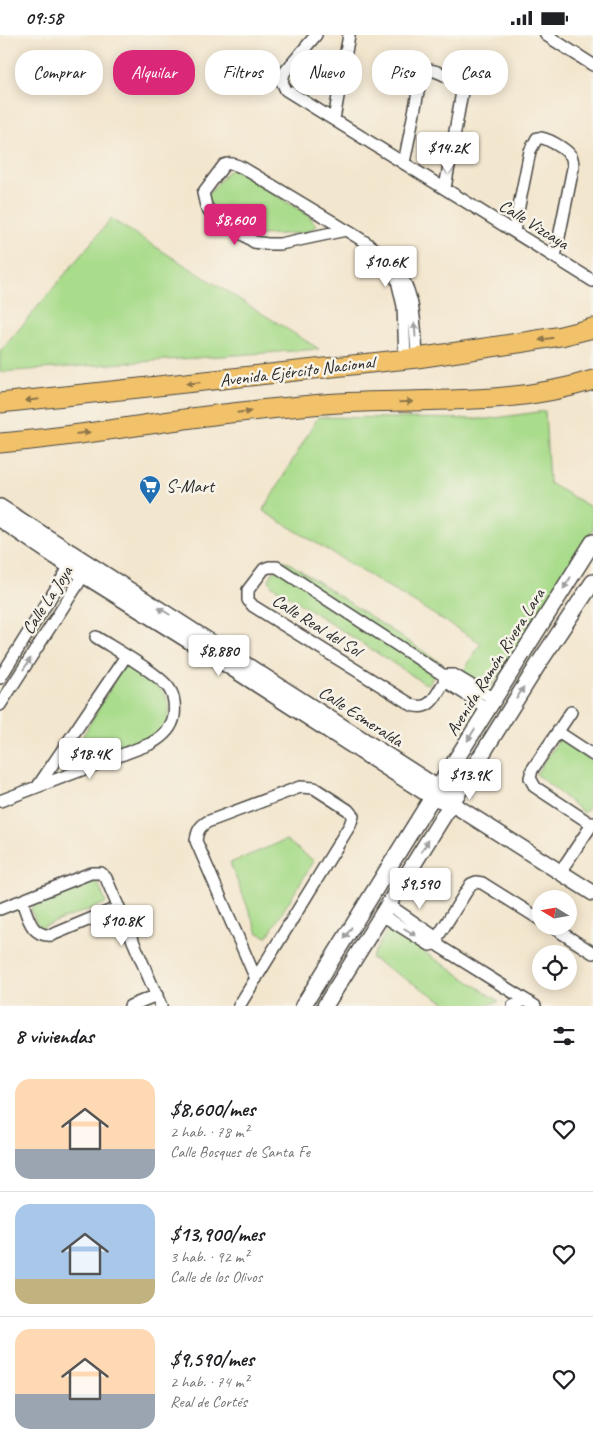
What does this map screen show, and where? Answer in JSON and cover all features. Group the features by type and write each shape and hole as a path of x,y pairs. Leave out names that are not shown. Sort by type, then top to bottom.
{"main road":[{"name":"Avenida Ejército Nacional","path":"0,403 411,358 525,342 591,326"},
{"name":"Avenida Ejército Nacional","path":"0,443 201,417 325,404 417,402 505,397 567,389 593,380"}],"street":[{"name":"Calle Vizcaya","path":"316,35 284,73 282,82 286,90 593,281"},
{"path":"334,119 349,35"},
{"path":"546,35 593,65"},
{"path":"404,163 420,77 426,70 435,70 461,88 462,97 445,188"},
{"path":"514,231 530,151 537,138 545,137 567,152 573,161 556,257"},
{"path":"346,230 280,243 254,242 210,212 203,193 224,165 228,163 236,164 346,230 379,252 394,265 406,283 414,319 411,358"},
{"name":"Calle Esmeralda","path":"0,507 74,562"},
{"name":"Calle Esmeralda","path":"0,519 87,570 593,893"},
{"name":"Avenida Ramón Rivera Lara","path":"303,1006 491,704 588,560 593,542"},
{"name":"Calle La Joya","path":"0,678 74,562"},
{"name":"Calle Real del Sol","path":"444,678 277,567 264,569 248,590 248,600 253,606 412,705 422,707 430,704 444,678 454,675 491,704"},
{"name":"Calle La Joya","path":"0,705 87,570"},
{"path":"325,1006 539,663 593,582"},
{"path":"45,609 58,617"},
{"path":"0,801 150,743 165,734 171,727 175,708 174,697 170,689 160,679 96,637"},
{"path":"38,786 126,656"},
{"path":"560,872 592,824 535,787 530,778 532,770 571,712"},
{"path":"558,732 593,755"},
{"path":"239,1006 256,979 352,822 352,816 348,810 314,788 300,787 207,822 201,826 197,833 196,841 256,979"},
{"path":"0,909 96,873 101,873 106,878 120,907 159,1001 130,1006"},
{"path":"385,910 430,945 438,940 471,885 476,882 482,883 532,914"},
{"path":"22,901 33,929 37,933 46,936 120,907"},
{"path":"565,935 593,953"},
{"path":"438,940 439,946 530,1003"},
{"path":"513,1006 530,1003"}],"green space":[{"path":"234,169 309,216 317,226 304,233 259,235 244,229 210,204 207,196 228,171"},
{"path":"111,219 319,349 0,372 0,352"},
{"path":"545,411 549,483 589,506 593,512 593,530 490,689 463,672 481,643 263,511 318,417 488,419"},
{"path":"280,561 286,561 441,663 429,684 424,683 271,585 269,579"},
{"path":"124,664 145,677 162,691 167,700 169,710 167,721 160,733 72,769 68,762"},
{"path":"560,739 593,762 593,803 584,813 536,774"},
{"path":"286,840 314,861 267,937 258,933 230,863"},
{"path":"92,882 98,883 106,903 42,927 37,925 31,910 34,903"},
{"path":"388,928 499,1001 485,1006 451,1006 371,958"}],"place":[{"name":"S-Mart","path":"150,505"}]}
